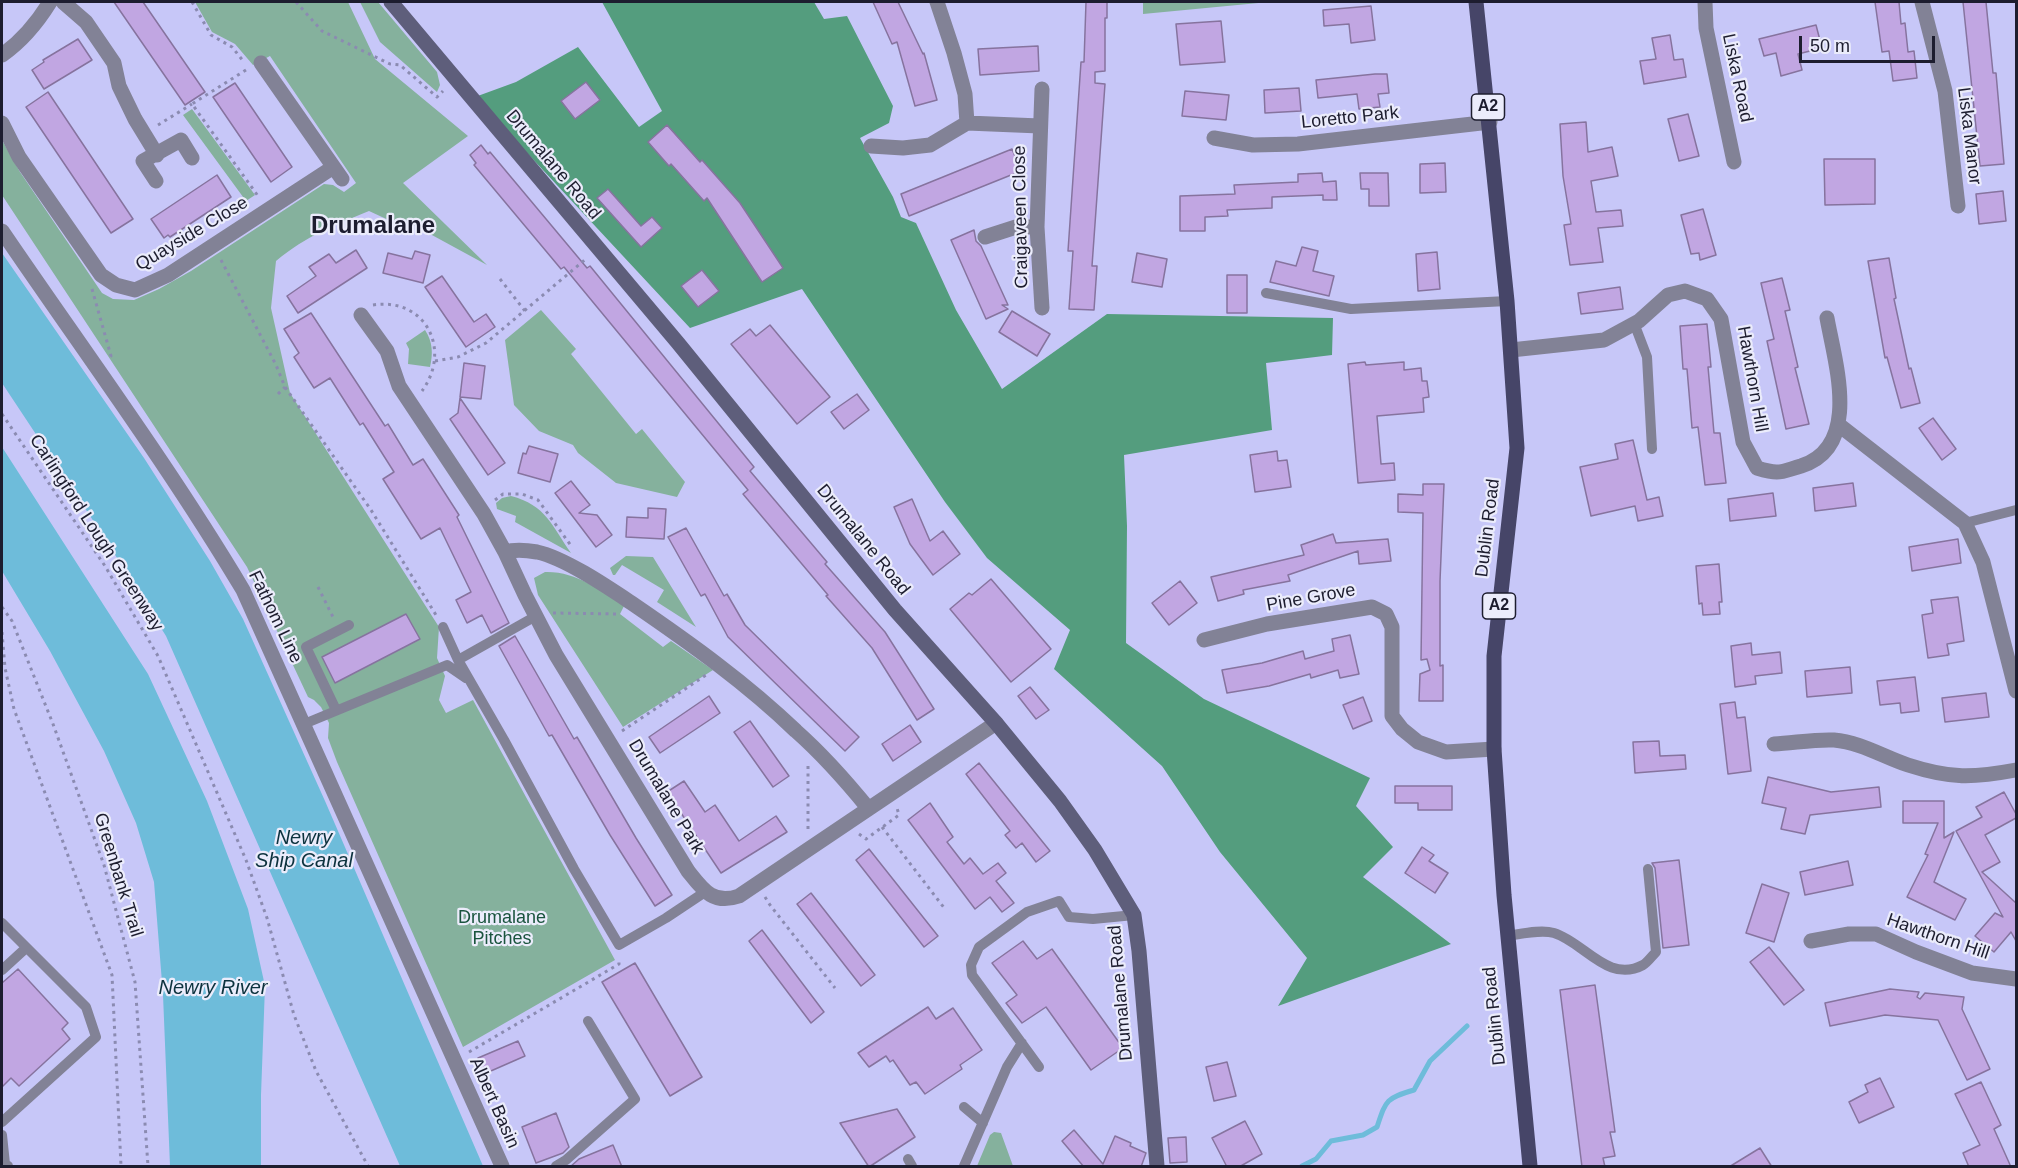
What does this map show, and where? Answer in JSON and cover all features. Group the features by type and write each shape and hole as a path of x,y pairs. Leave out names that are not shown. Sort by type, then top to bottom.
{"main road":[{"name":"Drumalane Road","path":"391,2 685,352 895,610 996,723 1066,809 1105,865 1134,915 1157,1167"},
{"name":"Dublin Road","path":"1476,2 1508,300 1517,448 1494,656 1494,749 1507,936 1530,1167"}],"street":[{"path":"2,55 14,47 39,20 50,2"},
{"path":"63,2 86,22 114,63 118,86 157,155"},
{"path":"871,146 903,148 930,145 967,123 965,93 937,2"},
{"name":"Liska Road","path":"1706,2 1706,28 1734,162"},
{"name":"Liska Manor","path":"1922,2 1945,92 1958,206"},
{"name":"Quayside Close","path":"2,123 19,157 101,275 116,285 135,290 168,276 268,210 337,173 261,63"},
{"name":"Craigaveen Close","path":"1042,89 1037,226 1042,308"},
{"name":"Craigaveen Close","path":"967,123 1040,126"},
{"name":"Loretto Park","path":"1214,138 1253,145 1298,144 1490,123"},
{"path":"156,181 143,161 181,140 192,158"},
{"path":"986,237 1016,227 1037,226"},
{"name":"Fathom Line","path":"2,231 214,542 247,598 457,1055"},
{"name":"Hawthorn Hill","path":"1511,350 1604,340 1634,323 1668,295 1685,291 1707,299 1721,320 1743,442 1757,468 1776,474 1810,463 1832,444 1839,425 1839,389 1827,318"},
{"name":"Drumalane Park","path":"361,315 387,351 399,386 481,510 505,552 556,655 688,871 705,892"},
{"path":"1839,425 1965,523 1983,562 2016,691"},
{"path":"505,552 514,550 538,552 580,572 647,614 720,666 796,731 868,808"},
{"name":"Pine Grove","path":"1204,640 1267,624 1372,607 1386,614 1392,627 1392,716 1402,729 1418,742 1446,752 1494,749"},
{"path":"705,892 727,900 739,896 996,723"},
{"path":"1774,744 1835,740 1947,776 1979,777 2016,770"},
{"name":"Hawthorn Hill","path":"1811,941 1849,934 1876,934 1972,973 2016,979"},
{"name":"Albert Basin","path":"457,1055 502,1167"}],"lane":[{"path":"1266,293 1352,309 1508,300"},
{"path":"1634,323 1647,357 1652,449"},
{"path":"1965,523 2016,510"},
{"path":"458,660 536,616"},
{"path":"336,710 306,647 349,625"},
{"path":"443,627 469,680 619,945 705,892"},
{"path":"304,724 447,665 469,680"},
{"path":"1507,936 1552,932 1572,941 1600,963 1617,969 1644,965 1656,952 1648,869"},
{"path":"1039,1067 972,975 970,965 979,947 1027,912 1059,901 1069,918 1093,919 1134,915"},
{"path":"2,923 86,1007 96,1038 2,1122"},
{"path":"2,970 26,948"},
{"path":"556,1167 635,1099 588,1022"},
{"path":"964,1167 1007,1067 1022,1044"},
{"path":"964,1107 983,1122"},
{"path":"2,1135 5,1164 8,1167"}],"path":[{"path":"144,134 249,68 232,47 211,35 192,2"},
{"path":"296,2 322,31 390,64 400,65 437,97 455,79"},
{"path":"192,104 268,210"},
{"path":"213,246 276,365 285,387 371,510 443,627"},
{"path":"435,361 458,357 486,344 597,249"},
{"path":"98,270 89,278 111,356 106,360"},
{"path":"500,279 525,311"},
{"path":"361,315 375,304 405,307 418,315 430,331 435,352 433,370 412,405"},
{"path":"278,394 285,387"},
{"name":"Carlingford Lough Greenway","path":"2,414 105,566 158,656 246,860 267,918 294,1014 316,1071 368,1167"},
{"path":"481,510 503,494 522,494 538,500 573,548 580,572"},
{"path":"318,587 335,621 349,625"},
{"name":"Greenbank Trail","path":"2,607 12,621 25,652 104,865 135,982 148,1167"},
{"path":"536,616 546,613 647,614"},
{"path":"2,632 5,668 14,708 112,975 121,1167"},
{"path":"608,740 720,666"},
{"path":"809,848 808,764 814,749"},
{"path":"882,827 945,909"},
{"path":"758,883 770,905 835,988"},
{"path":"457,1055 619,964 619,945"}],"green space":[{"name":"Drumalane Pitches","path":"195,2 348,2 375,59 468,136 403,183 487,265 408,222 406,228 369,211 310,238 276,261 271,308 290,393 439,627 437,658 445,676 439,700 446,713 473,700 615,960 463,1047 337,762 328,738 329,723 321,707 308,697 247,567 2,195 2,140 20,172 102,293 113,299 134,300 191,271 324,184 333,185 344,192 356,183 270,56 253,65 235,44 212,32"},
{"path":"360,2 378,2 437,72 440,85 437,92 380,42"},
{"path":"602,2 814,2 824,19 847,16 893,106 889,123 860,138 893,197 901,217 916,223 956,310 1002,389 1107,314 1333,318 1332,355 1266,363 1272,430 1124,455 1127,526 1126,643 1204,699 1370,778 1356,806 1393,847 1363,877 1451,944 1278,1006 1307,958 1220,852 1162,766 1054,669 1070,630 987,558 945,502 802,289 690,328 475,97 516,82 578,47 639,127 662,111"},
{"path":"1143,2 1269,2 1143,14"},
{"path":"192,109 255,195 246,201 183,115"},
{"path":"541,310 576,349 571,354 636,434 642,429 685,482 677,497 616,483 578,453 573,445 539,431 514,405 505,340"},
{"path":"425,330 432,348 430,367 408,364 409,349 406,343"},
{"path":"511,496 523,500 540,511 553,525 571,553 515,522 516,516 497,509 496,503 502,498"},
{"path":"626,556 653,557 696,627 657,602 664,590 622,565 613,575 610,568"},
{"path":"545,572 577,578 597,588 624,606 620,614 663,647 671,641 713,670 623,727 538,595 534,578"},
{"path":"994,1132 1001,1133 1013,1166 977,1166 990,1135"}],"water":[{"name":"Newry Ship Canal","path":"2,253 144,458 210,561 243,619 325,801 483,1166 400,1166 166,636 2,383"},
{"name":"Newry River","path":"2,447 148,674 207,801 248,909 265,986 261,1166 170,1166 163,995 154,882 136,823 104,751 50,651 2,571"}],"building":[{"path":"114,2 143,2 205,92 185,105"},
{"path":"873,2 898,2 924,53 937,100 915,106 897,42 892,44"},
{"path":"1086,2 1107,2 1105,71 1095,72 1095,83 1105,84 1092,266 1097,266 1094,310 1069,309 1073,251 1068,251 1081,62 1084,62"},
{"path":"1875,2 1899,2 1901,24 1905,23 1908,52 1914,51 1917,78 1893,81 1889,51 1882,52"},
{"path":"1963,2 1986,2 1993,73 1996,73 2004,164 1980,166"},
{"path":"1371,6 1375,40 1351,43 1349,24 1324,26 1323,10"},
{"path":"1221,21 1225,62 1180,65 1176,24"},
{"path":"1816,25 1822,48 1798,54 1802,70 1781,76 1776,53 1764,56 1759,39"},
{"path":"1670,35 1674,60 1683,59 1686,77 1644,84 1640,61 1656,59 1652,38"},
{"path":"78,39 92,60 44,89 32,70 44,62 43,60"},
{"path":"1038,46 1039,71 980,75 978,49"},
{"path":"1387,74 1389,93 1378,94 1380,107 1359,109 1357,94 1318,98 1316,80"},
{"path":"586,82 600,100 575,119 561,101"},
{"path":"235,83 292,167 271,182 213,97"},
{"path":"1299,88 1301,111 1265,113 1264,90"},
{"path":"1185,91 1229,95 1226,120 1182,116"},
{"path":"48,92 133,219 111,233 26,107"},
{"path":"1688,114 1699,156 1679,161 1668,119"},
{"path":"1586,122 1588,152 1612,147 1618,176 1591,181 1596,212 1621,210 1623,226 1598,228 1603,262 1570,265 1564,225 1571,224 1563,176 1560,124"},
{"path":"667,125 740,203 783,268 762,282 707,198 704,201 648,142"},
{"path":"481,145 488,154 490,152 587,268 590,266 754,467 750,471 827,562 825,564 885,632 934,709 917,720 872,648 826,596 828,595 743,494 748,490 564,267 561,269 474,165 476,163 470,155"},
{"path":"1012,149 1021,171 909,216 901,194"},
{"path":"1824,159 1875,159 1875,204 1825,205"},
{"path":"1445,163 1446,192 1420,193 1420,164"},
{"path":"1322,173 1323,182 1336,181 1337,200 1323,200 1323,195 1272,197 1272,208 1227,210 1228,216 1205,217 1205,231 1180,231 1180,196 1235,194 1234,185 1298,182 1298,174"},
{"path":"1360,173 1388,173 1389,206 1369,206 1369,189 1361,189"},
{"path":"217,175 231,197 170,237 168,235 164,238 151,219"},
{"path":"608,189 641,226 652,217 662,228 641,247 597,198"},
{"path":"2003,191 2006,221 1979,224 1976,194"},
{"path":"1703,209 1716,255 1700,260 1699,253 1691,254 1681,215"},
{"path":"974,230 976,241 981,246 1008,305 1002,305 1008,309 986,319 951,240"},
{"path":"1302,247 1318,251 1313,271 1334,276 1329,296 1270,282 1276,261 1296,266"},
{"path":"356,250 367,268 298,313 287,296 316,276 309,267 329,254 336,263"},
{"path":"415,251 430,255 423,283 383,273 388,253 412,259"},
{"path":"1437,252 1440,289 1418,291 1416,254"},
{"path":"1137,253 1167,259 1162,287 1132,282"},
{"path":"1889,258 1896,298 1894,299 1909,369 1911,368 1920,403 1901,408 1887,357 1885,358 1868,261"},
{"path":"702,270 719,291 698,307 681,286"},
{"path":"1227,275 1247,275 1247,313 1227,313"},
{"path":"442,276 474,322 486,314 495,327 466,347 425,287"},
{"path":"1782,278 1790,310 1785,311 1798,367 1795,368 1809,424 1786,429 1767,341 1774,339 1761,283"},
{"path":"1620,287 1623,309 1581,314 1578,293"},
{"path":"1012,311 1050,334 1037,356 999,332"},
{"path":"311,313 385,426 388,424 413,465 423,459 459,515 457,517 509,623 491,633 482,615 467,623 456,600 471,592 440,528 421,539 383,479 394,472 363,423 360,425 330,378 314,388 294,357 299,353 284,329"},
{"path":"1707,324 1714,433 1720,433 1726,483 1705,485 1698,427 1692,428 1687,369 1683,369 1680,326"},
{"path":"770,325 830,397 797,424 731,344 750,329 756,336"},
{"path":"1365,362 1366,365 1404,362 1404,370 1421,368 1422,381 1427,381 1429,397 1423,398 1424,412 1377,416 1381,464 1394,463 1395,480 1358,483 1348,364"},
{"path":"464,363 485,366 481,399 460,397"},
{"path":"857,394 869,410 844,429 831,412"},
{"path":"460,398 505,463 488,475 450,419 458,413"},
{"path":"1933,418 1956,449 1942,460 1919,428"},
{"path":"1633,440 1647,500 1659,497 1663,516 1638,521 1635,506 1591,516 1580,467 1618,459 1615,444"},
{"path":"529,446 558,454 550,482 518,473 523,453 526,454"},
{"path":"1277,451 1278,461 1287,460 1291,487 1255,492 1250,455"},
{"path":"571,481 590,505 579,513 597,515 612,535 596,547 555,493"},
{"path":"1853,483 1856,506 1815,511 1813,488"},
{"path":"1423,484 1444,484 1440,581 1440,666 1443,665 1443,701 1419,701 1420,674 1430,670 1427,659 1421,660 1423,513 1398,512 1398,494 1423,495"},
{"path":"1773,493 1776,516 1730,521 1728,499"},
{"path":"912,499 930,541 943,531 960,554 933,575 910,544 894,507"},
{"path":"648,508 666,509 664,539 626,537 627,517 648,518"},
{"path":"686,528 724,596 727,594 745,625 859,737 845,751 728,637 705,594 701,596 668,537"},
{"path":"1333,534 1336,543 1388,539 1391,561 1359,564 1358,551 1288,575 1290,581 1243,590 1244,594 1218,601 1211,577 1304,555 1301,545"},
{"path":"1958,539 1961,563 1912,571 1909,547"},
{"path":"1719,564 1722,602 1719,602 1720,614 1703,615 1702,603 1699,604 1696,566"},
{"path":"991,579 1051,649 1011,682 950,609"},
{"path":"1180,581 1197,603 1169,625 1152,603"},
{"path":"1958,597 1964,641 1947,644 1949,655 1928,658 1922,615 1933,613 1931,600"},
{"path":"406,614 420,639 335,683 322,657"},
{"path":"1350,635 1359,674 1340,678 1338,670 1311,678 1310,674 1269,686 1227,693 1222,670 1262,663 1303,651 1305,659 1334,651 1332,639"},
{"path":"515,636 574,739 577,737 672,895 655,906 610,835 552,735 549,736 499,646"},
{"path":"1751,643 1752,655 1780,652 1782,673 1755,676 1756,684 1735,687 1731,646"},
{"path":"1850,667 1852,693 1807,697 1805,671"},
{"path":"1915,677 1919,711 1901,713 1900,703 1880,705 1877,681"},
{"path":"1030,687 1049,710 1036,719 1018,696"},
{"path":"1986,693 1989,717 1945,722 1942,698"},
{"path":"709,696 720,713 660,753 649,737"},
{"path":"1363,697 1372,721 1353,729 1343,705"},
{"path":"1735,702 1737,718 1745,717 1751,771 1728,774 1720,704"},
{"path":"750,721 789,776 773,787 734,732"},
{"path":"910,725 921,742 893,761 882,744"},
{"path":"1659,741 1660,756 1685,755 1686,769 1635,773 1633,742"},
{"path":"979,763 1050,851 1036,862 1022,843 1016,848 1005,835 1010,831 966,774"},
{"path":"1768,777 1831,792 1879,787 1881,807 1810,815 1805,834 1781,829 1786,808 1762,803"},
{"path":"684,781 705,812 715,805 739,841 776,816 787,832 721,873 667,792"},
{"path":"1395,786 1452,786 1452,810 1418,810 1418,803 1395,803"},
{"path":"2004,792 2016,818 1985,835 2000,862 1982,872 2016,903 2016,941 2011,932 1994,952 1975,936 1995,913 2003,917 1956,831 1982,817 1976,807"},
{"path":"1903,801 1944,801 1944,838 1954,832 1934,882 1966,899 1955,920 1907,897 1928,855 1925,854 1938,823 1903,823"},
{"path":"930,803 953,837 947,842 964,864 970,858 983,874 998,863 1006,873 996,881 1014,903 1002,912 990,897 975,909 908,820"},
{"path":"1422,847 1434,855 1429,861 1448,873 1435,893 1405,873"},
{"path":"869,849 938,936 924,947 856,860"},
{"path":"1679,860 1689,945 1663,948 1655,868 1652,863"},
{"path":"1848,861 1853,885 1805,895 1800,872"},
{"path":"1762,884 1789,893 1774,942 1746,933"},
{"path":"811,893 875,975 861,986 797,904"},
{"path":"762,930 824,1012 811,1023 749,941"},
{"path":"1023,941 1037,959 1052,949 1123,1048 1091,1070 1046,1007 1022,1023 1006,1003 1017,995 992,963"},
{"path":"1769,947 1804,990 1784,1005 1750,962"},
{"path":"635,963 702,1077 670,1096 602,982"},
{"path":"18,969 68,1023 62,1029 70,1039 19,1086 11,1078 2,1087 2,983"},
{"path":"1595,985 1615,1132 1610,1132 1615,1156 1603,1158 1605,1167 1582,1167 1560,990"},
{"path":"1890,989 1919,992 1917,997 1920,999 1925,993 1964,997 1962,1009 1990,1069 1967,1080 1938,1020 1885,1015 1830,1026 1825,1003"},
{"path":"928,1007 936,1019 953,1008 982,1050 960,1065 962,1069 925,1094 916,1082 910,1085 893,1060 890,1062 886,1056 869,1067 858,1053"},
{"path":"518,1041 525,1056 484,1074 478,1058"},
{"path":"1227,1062 1236,1096 1214,1101 1206,1067"},
{"path":"1880,1078 1894,1107 1859,1123 1849,1102 1868,1092 1865,1085"},
{"path":"1981,1082 2001,1125 1994,1129 2011,1167 1969,1167 1963,1153 1980,1145 1955,1094"},
{"path":"897,1109 915,1137 869,1167 840,1123"},
{"path":"556,1113 569,1147 563,1153 536,1163 522,1127"},
{"path":"1245,1121 1262,1154 1239,1167 1227,1167 1212,1138"},
{"path":"1074,1130 1103,1164 1115,1136 1131,1143 1130,1146 1146,1153 1141,1167 1084,1167 1062,1141"},
{"path":"1186,1137 1187,1162 1170,1163 1168,1138"},
{"path":"613,1145 622,1167 570,1167 579,1159"},
{"path":"1760,1148 1772,1167 1729,1167"}],"waterway":[{"path":"1302,1166 1316,1159 1331,1141 1363,1135 1377,1127 1388,1101 1414,1090 1430,1061 1467,1026"}],"district":[{"name":"Drumalane","path":"373,226"}]}
